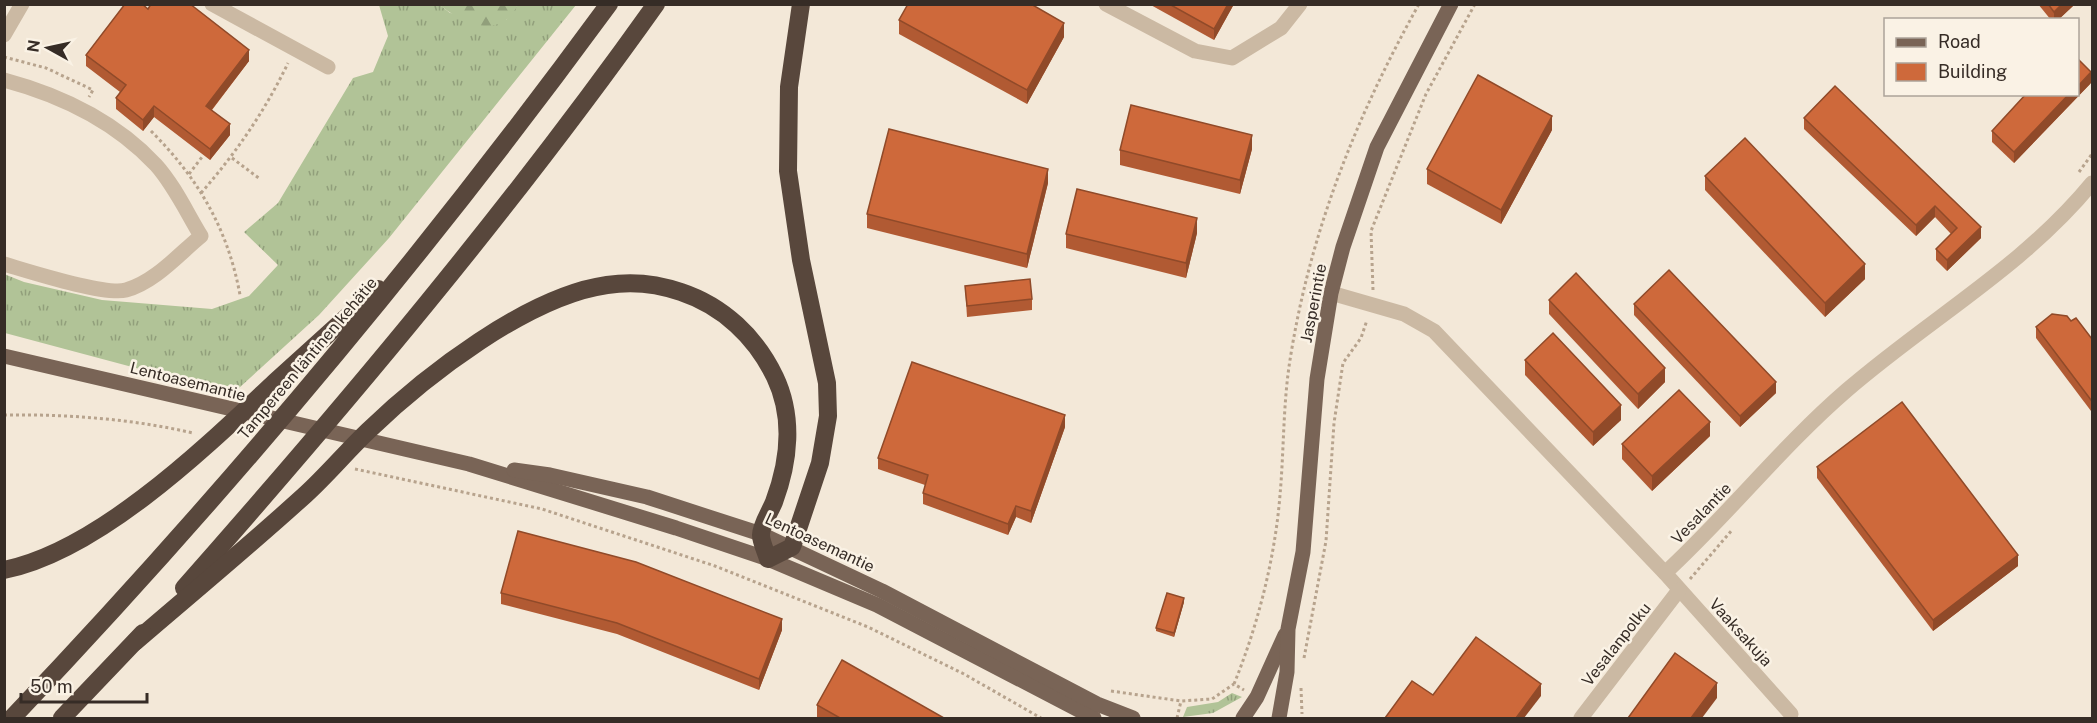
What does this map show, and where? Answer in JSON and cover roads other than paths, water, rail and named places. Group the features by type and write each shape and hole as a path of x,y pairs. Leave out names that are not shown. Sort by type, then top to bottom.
{"highway":[{"name":"Tampereen läntinen kehätie","path":"12,718 107,618 236,473 426,246 609,4"},
{"path":"62,718 135,642 290,468 463,260 656,4"},
{"path":"135,642 306,494 406,396 440,370 504,328 548,303 578,291 607,285 654,285 698,298 736,324 766,360 784,402 788,448 774,502 761,534 768,559 792,547 820,463 828,416 827,383 801,260 788,171 789,87 801,4"},
{"path":"4,570 40,558 69,544 111,520 159,485 200,452 426,246"}],"main road":[{"name":"Jasperintie","path":"1279,718 1287,672 1288,629 1303,552 1317,379 1331,293 1343,248 1377,147 1451,4"},
{"name":"Lentoasemantie","path":"4,356 469,464 768,559 877,605 1094,718"},
{"name":"Lentoasemantie","path":"469,464 550,475 647,497 761,534 882,591 1097,704 1133,718"},
{"name":"Jasperintie","path":"1243,718 1257,697 1288,629"}],"street":[{"path":"4,35 22,4"},
{"path":"212,4 328,67"},
{"path":"1106,4 1195,51 1232,58 1281,28 1300,4"},
{"path":"4,80 33,87 79,107 118,133 157,166 201,236 154,275 125,290 48,278 4,264"},
{"name":"Vesalantie","path":"1665,573 1721,519 1809,425 1847,390 2004,271 2054,227 2092,183"},
{"path":"1331,293 1404,314 1434,331 1665,573"},
{"name":"Vaaksakuja","path":"1665,573 1791,714"},
{"name":"Vesalanpolku","path":"1581,718 1679,591"}]}
